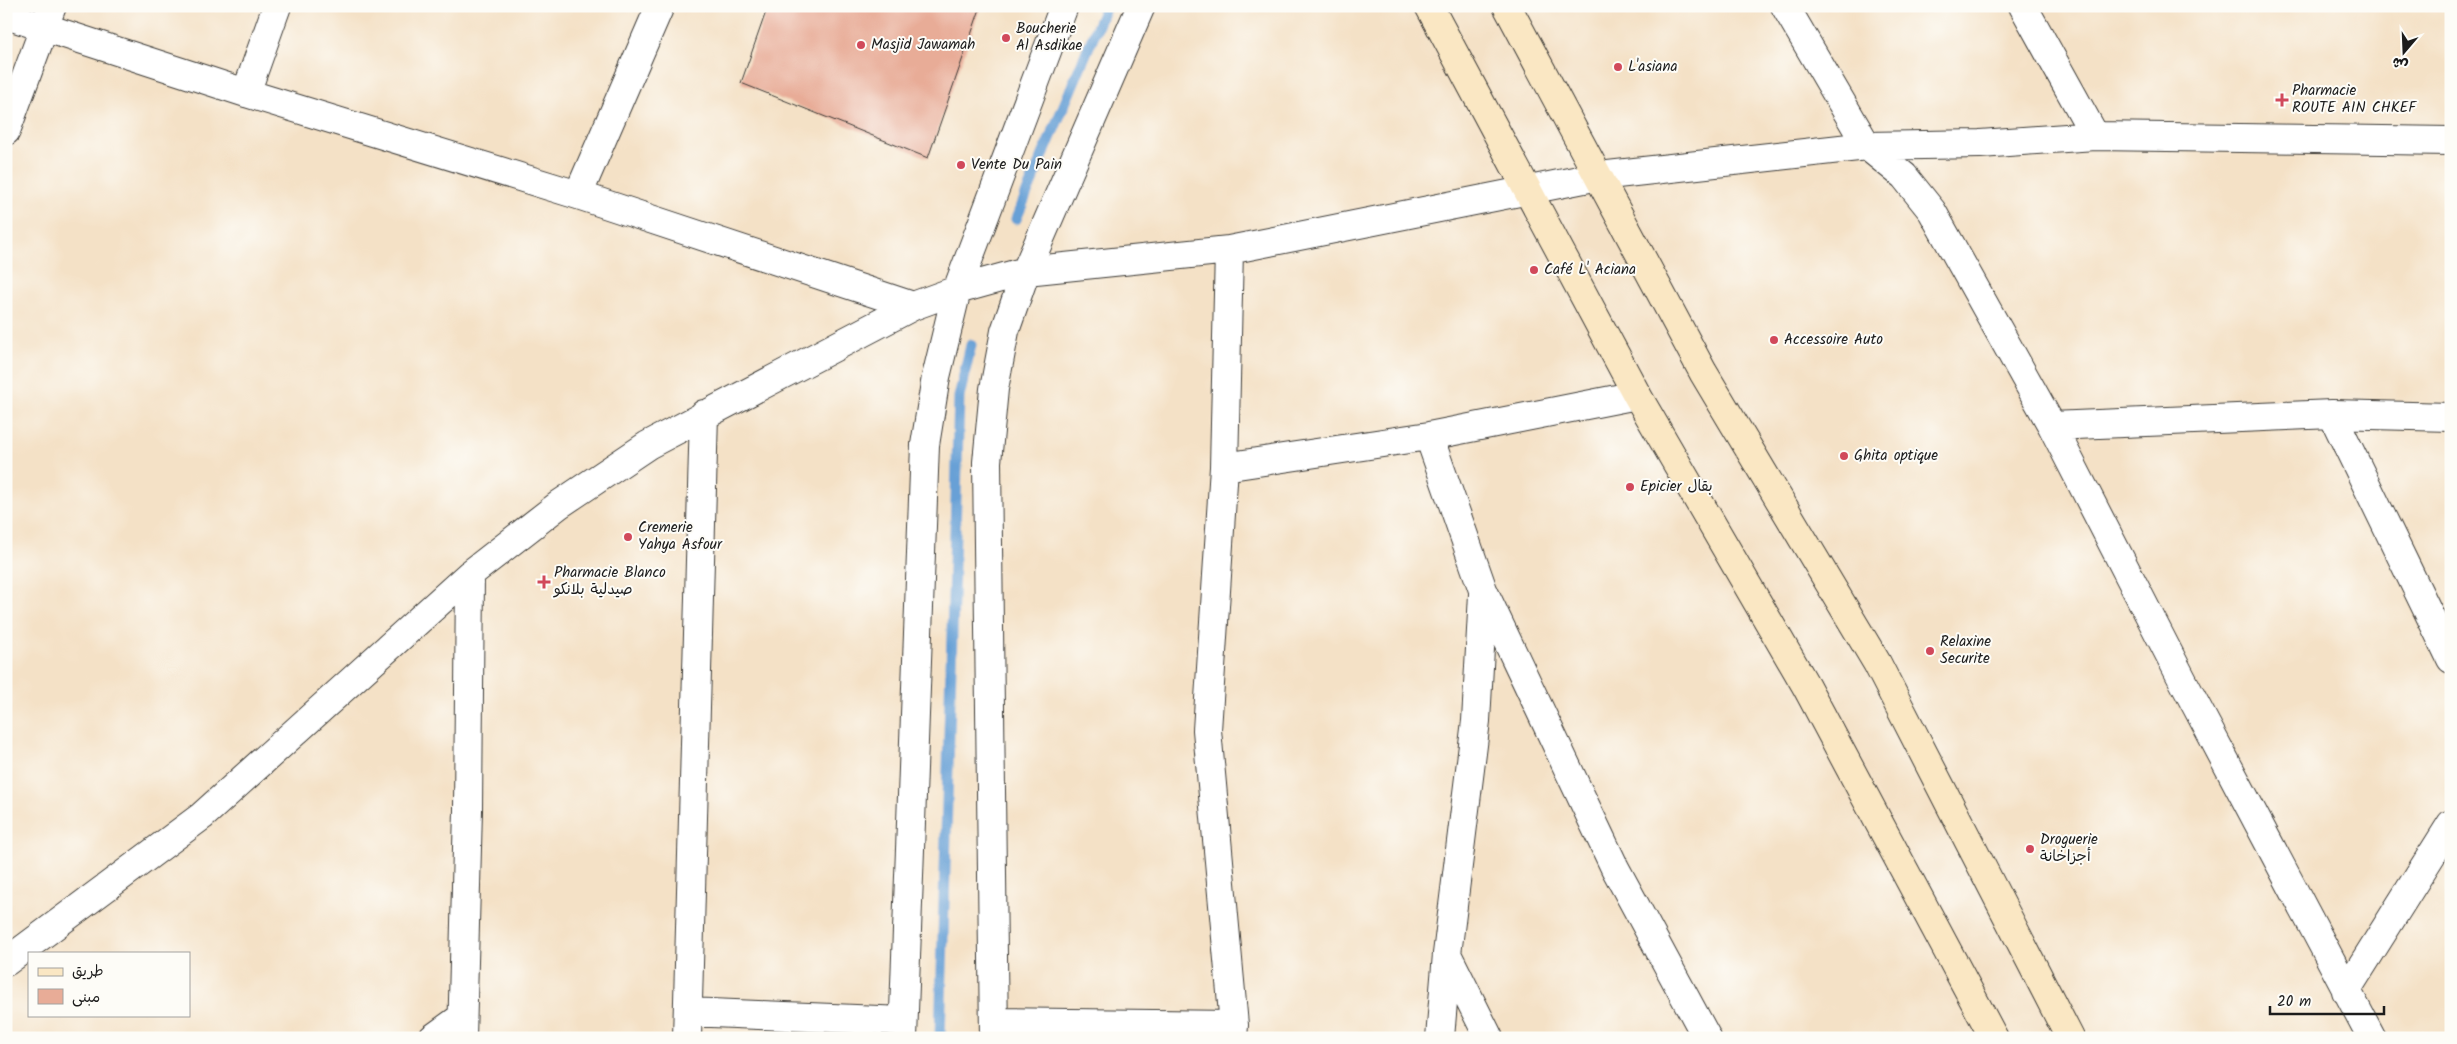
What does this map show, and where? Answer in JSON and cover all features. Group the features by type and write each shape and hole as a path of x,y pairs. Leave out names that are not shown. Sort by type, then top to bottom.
{"street":[{"path":"246,93 277,6"},
{"path":"578,195 660,6"},
{"path":"704,414 688,1025 903,1029 924,445 936,377 957,290 1064,6"},
{"path":"1141,6 1026,271 1005,331 994,389 987,462 995,1030 1233,1031 1207,730 1224,467 1229,250"},
{"path":"1430,6 1637,395 1806,686 1994,1038"},
{"path":"1507,6 1702,372 1878,663 2070,1038"},
{"path":"1785,6 1867,146 1904,176 1932,211 2052,426 2372,1038"},
{"path":"2023,6 2095,136"},
{"path":"6,15 49,18 246,93 578,195 913,306"},
{"path":"6,131 49,18"},
{"path":"6,962 202,816 470,574 560,504 648,445 704,414 913,306 957,290 1026,271 1229,250 1599,176 1867,146 1980,144 2095,136 2451,140"},
{"path":"1224,467 1429,436 1637,395"},
{"path":"2052,426 2332,414 2451,418"},
{"path":"2332,414 2451,659"},
{"path":"1429,436 1483,590 1615,868 1707,1038"},
{"path":"433,1038 462,1027 468,810 470,574"},
{"path":"1440,1038 1448,954 1476,721 1483,590"},
{"path":"2346,991 2451,824"},
{"path":"1448,954 1488,1038"}],"building":[{"name":"Masjid Jawamah","path":"768,6 981,6 928,158 741,83"}],"waterway":[{"path":"1016,219 1106,6"},
{"path":"940,1038 959,397 971,345"}],"place":[{"name":"Boucherie Al Asdikae","path":"1006,38"},
{"name":"Masjid Jawamah","path":"861,45"},
{"name":"L'asiana","path":"1618,67"},
{"name":"Pharmacie ROUTE AIN CHKEF","path":"2282,100"},
{"name":"Vente Du Pain","path":"961,165"},
{"name":"Café L' Aciana","path":"1534,270"},
{"name":"Accessoire Auto","path":"1774,340"},
{"name":"Ghita optique","path":"1844,456"},
{"name":"Epicier بقال","path":"1630,487"},
{"name":"Cremerie Yahya Asfour","path":"628,537"},
{"name":"Pharmacie Blanco صيدلية بلانكو","path":"544,582"},
{"name":"Relaxine Securite","path":"1930,651"},
{"name":"Droguerie أجزاخانة","path":"2030,849"}]}
